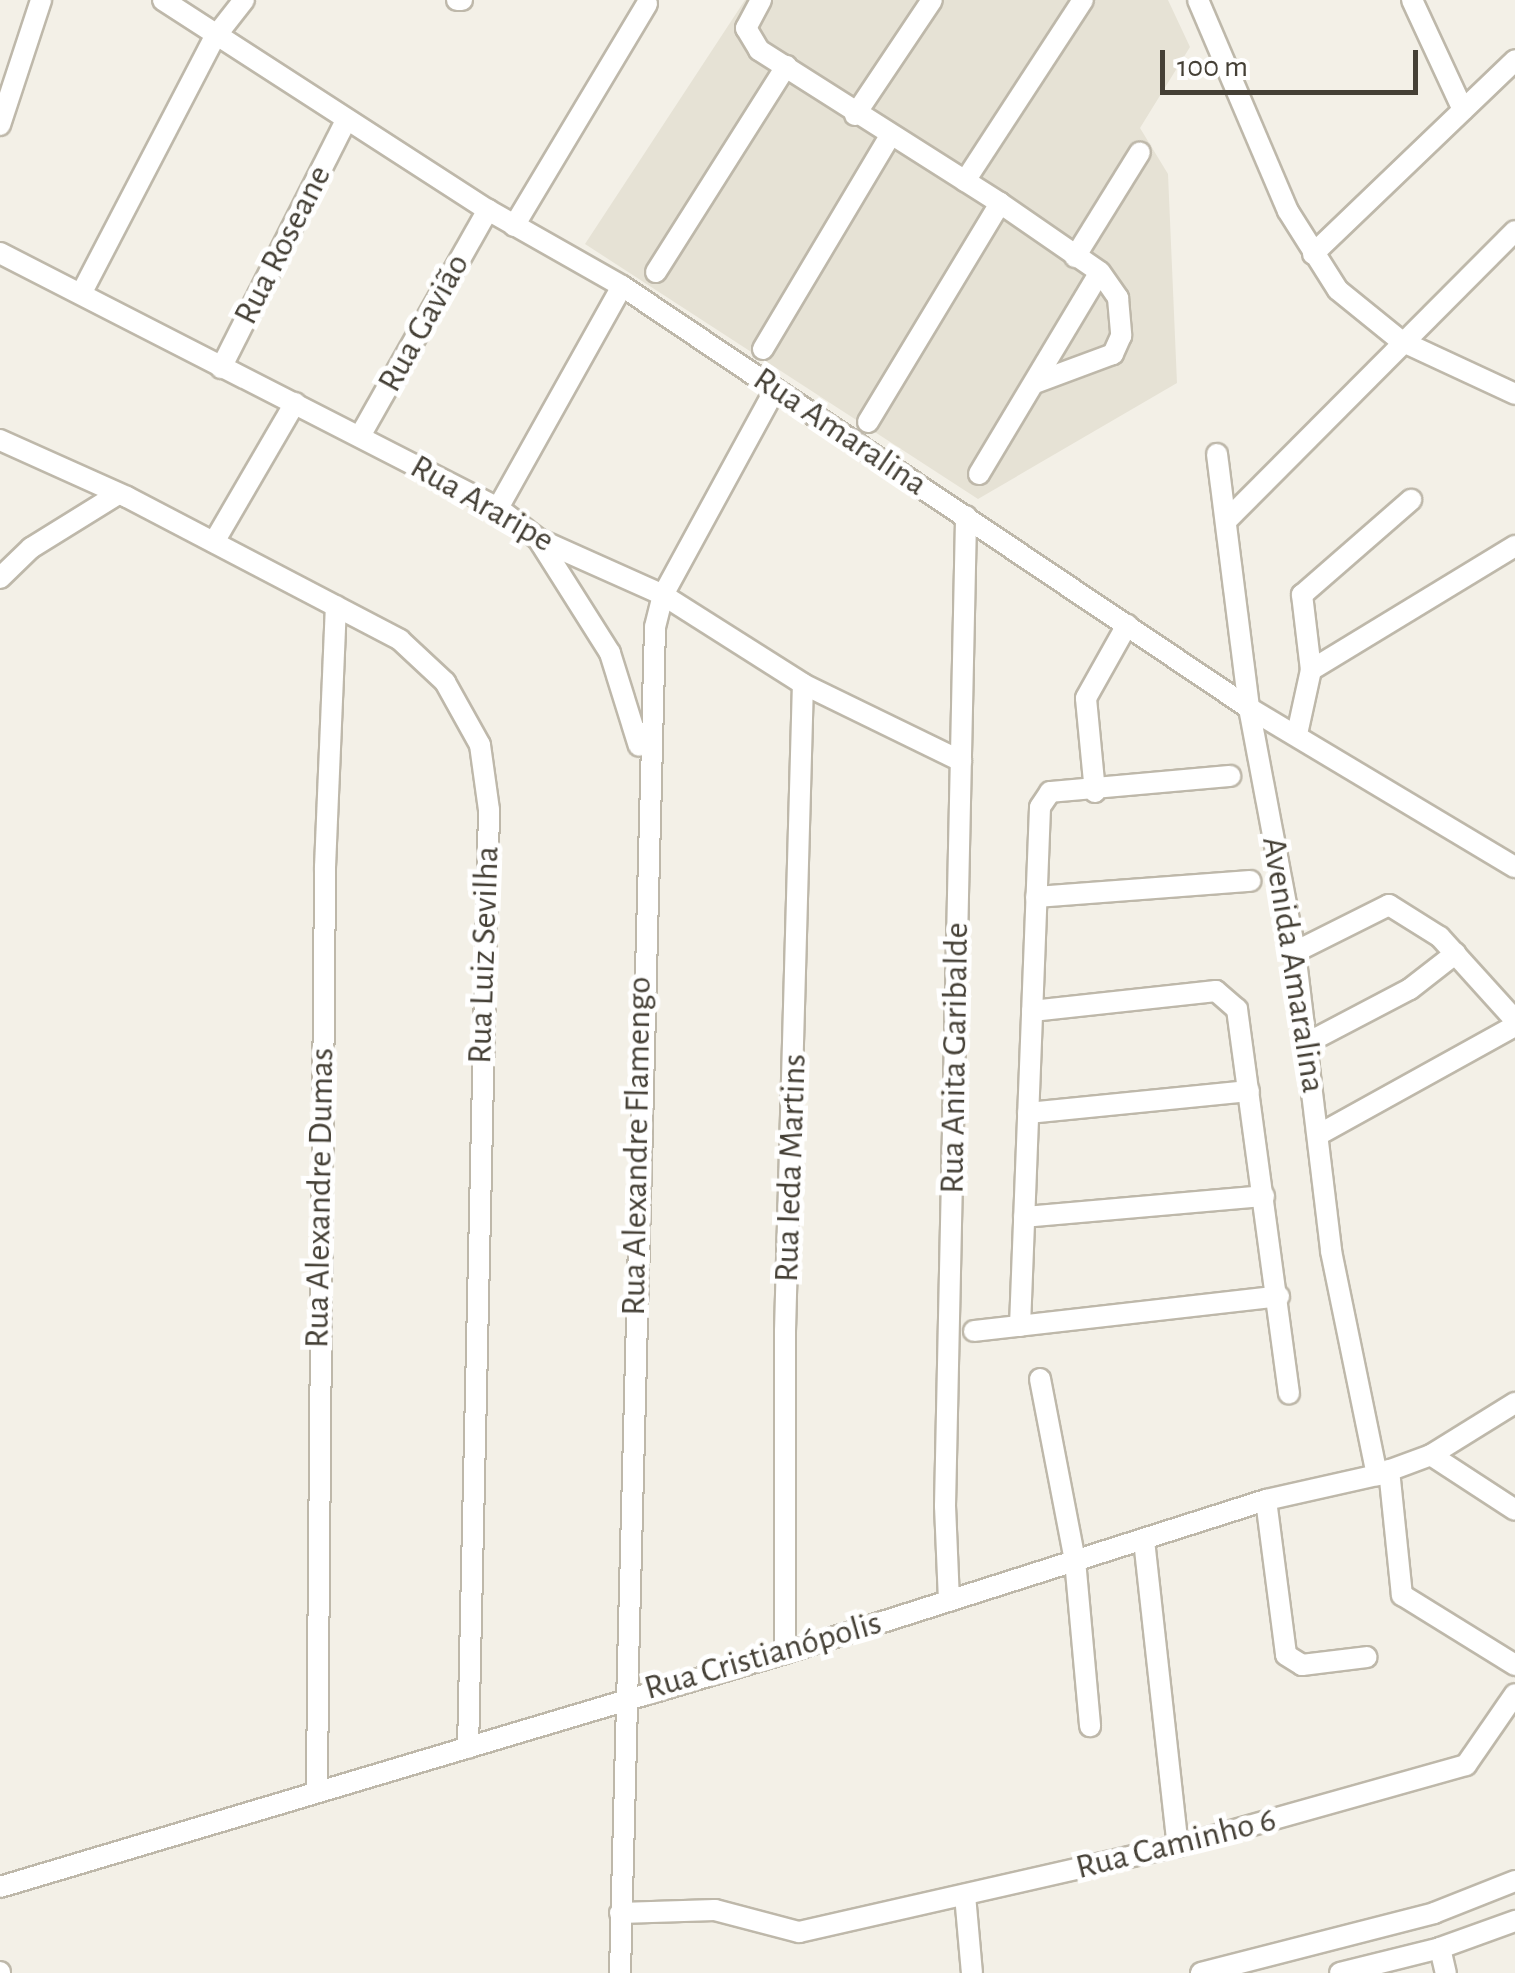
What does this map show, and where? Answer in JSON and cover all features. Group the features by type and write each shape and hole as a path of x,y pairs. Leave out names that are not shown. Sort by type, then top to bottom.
{"street":[{"path":"0,126 41,0"},
{"name":"Rua Amaralina","path":"163,0 488,210 622,286 1249,708 1515,867"},
{"path":"82,292 215,37 244,0"},
{"path":"761,0 746,28 750,41 855,114 966,181 1100,272 1118,298 1122,320 1112,354 1035,383"},
{"path":"855,114 932,0"},
{"path":"966,181 1082,0"},
{"path":"1198,0 1313,254 1338,290 1401,341 1515,394"},
{"path":"1412,0 1463,110"},
{"path":"514,226 648,4"},
{"path":"1313,254 1515,60"},
{"path":"656,272 786,66"},
{"name":"Rua Roseane","path":"221,368 346,121"},
{"path":"763,349 890,136"},
{"path":"1075,258 1140,152"},
{"path":"868,422 1000,203"},
{"name":"Rua Gavião","path":"360,436 488,210"},
{"path":"1229,518 1401,341 1515,232"},
{"name":"Rua Araripe","path":"0,253 498,508 538,539 663,595 803,684 961,761"},
{"path":"979,474 1100,272"},
{"path":"498,508 622,286"},
{"name":"Rua Alexandre Flamengo","path":"620,1973 623,1697 652,655 663,595 775,390"},
{"path":"214,542 295,404"},
{"name":"Rua Luiz Sevilha","path":"0,440 118,494 400,640 445,682 471,723 484,761 489,810 468,1748"},
{"name":"Avenida Amaralina","path":"1217,454 1229,518 1249,708 1296,952 1330,1251 1383,1473 1402,1595 1515,1665"},
{"path":"0,578 31,548 118,494"},
{"path":"1297,734 1310,670 1302,595 1411,500"},
{"name":"Rua Anita Garibalde","path":"949,1600 945,1506 966,516"},
{"path":"538,539 622,679 646,784"},
{"path":"1310,670 1515,546"},
{"name":"Rua Alexandre Dumas","path":"317,1790 324,926 336,606"},
{"path":"1095,792 1086,698 1127,625"},
{"name":"Rua Ieda Martins","path":"785,1653 784,1350 803,684"},
{"path":"1020,1326 1036,897 1045,796 1230,776"},
{"path":"1036,897 1250,881"},
{"path":"1296,952 1390,905 1456,953 1515,1023 1318,1135"},
{"path":"1307,1044 1410,989 1456,953"},
{"path":"1032,1011 1216,991 1237,1008 1290,1394"},
{"path":"1028,1113 1249,1091"},
{"path":"1024,1218 1264,1196"},
{"path":"974,1331 1279,1296"},
{"path":"1040,1379 1075,1560 1090,1726"},
{"name":"Rua Cristianópolis","path":"0,1887 468,1748 623,1697 785,1653 1266,1500 1383,1473 1431,1455 1515,1403"},
{"path":"1431,1455 1515,1510"},
{"path":"1266,1500 1286,1655 1302,1665 1367,1657"},
{"path":"1144,1540 1178,1846"},
{"name":"Rua Caminho 6","path":"620,1912 715,1910 799,1932 1178,1846 1466,1764 1515,1694"},
{"path":"1201,1973 1434,1913 1515,1881"},
{"path":"965,1895 972,1973"},
{"path":"1340,1973 1440,1948 1515,1921"},
{"path":"1440,1948 1446,1973"}],"shaded area":[{"path":"745,0 1168,0 1190,47 1140,128 1168,174 1177,383 978,499 585,244"}]}
